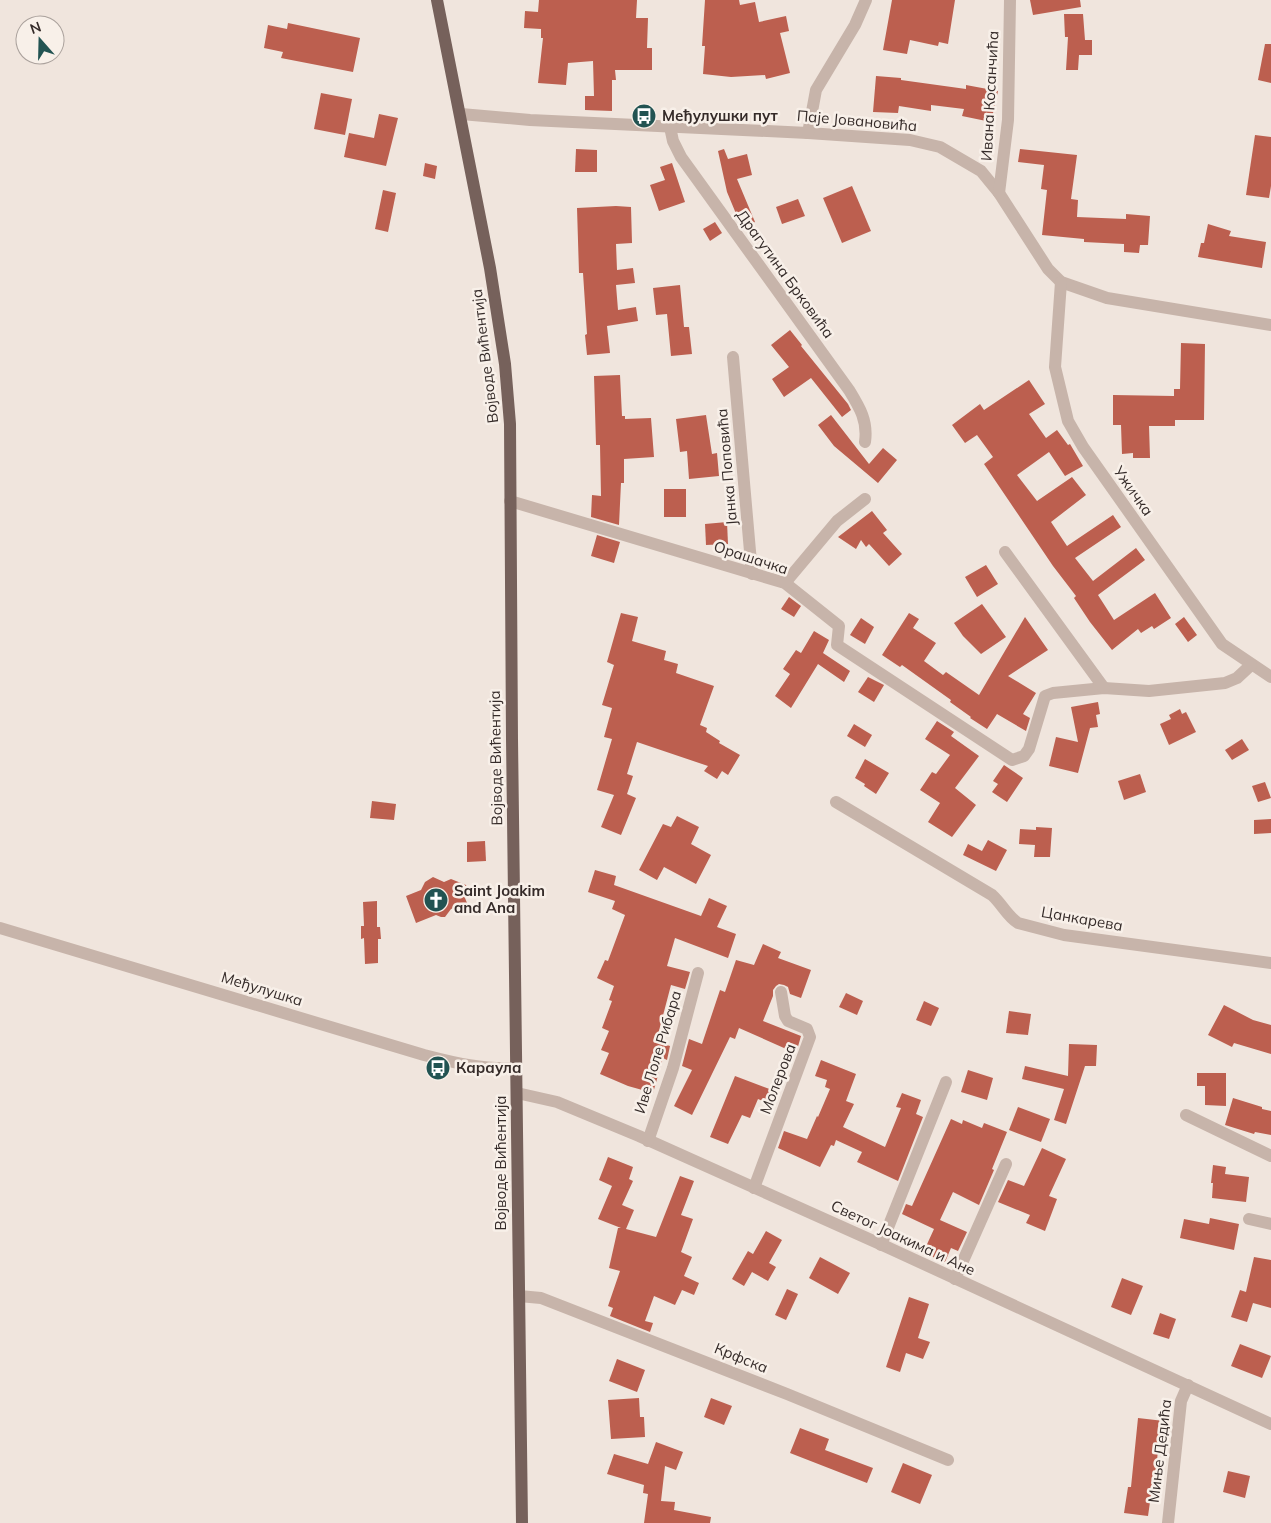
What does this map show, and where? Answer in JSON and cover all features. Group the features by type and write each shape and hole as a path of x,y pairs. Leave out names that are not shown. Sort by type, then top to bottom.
{"main road":[{"name":"Војводе Вићентија","path":"438,0 490,268 505,364 510,424 522,1523"}],"street":[{"path":"808,133 816,90 855,25 866,0"},
{"name":"Ивана Косанчића","path":"999,193 1008,120 1010,0"},
{"name":"Паје Јовановића","path":"461,114 530,120 808,133 910,140 940,147 981,170 999,193 1048,269 1061,282 1107,298 1271,325"},
{"name":"Драгутина Брковића","path":"670,127 673,141 681,157 849,390 865,419 865,442"},
{"name":"Ужичка","path":"1061,282 1055,367 1068,421 1083,448 1222,644 1271,677"},
{"name":"Јанка Поповића","path":"733,357 752,574"},
{"path":"785,583 837,521 865,499"},
{"name":"Орашачка","path":"510,501 785,583 839,626 837,645 1012,760 1024,756 1029,750 1045,696 1054,693 1104,688"},
{"path":"1005,552 1104,688 1149,691 1225,683 1237,678 1251,665"},
{"name":"Цанкарева","path":"836,802 992,895 1012,919 1018,923 1064,935 1271,963"},
{"name":"Међулушка","path":"0,928 424,1055 473,1067 516,1068"},
{"name":"Иве Лоле Рибара","path":"648,1140 676,1059 698,973"},
{"name":"Молерова","path":"754,1188 810,1037 807,1029 788,1021 785,1016 781,992"},
{"path":"881,1245 946,1082"},
{"name":"Светог Јоакима и Ане","path":"517,1093 557,1102 648,1140 1271,1424"},
{"path":"1186,1115 1271,1156"},
{"path":"955,1279 1006,1164"},
{"path":"1249,1218 1271,1224"},
{"name":"Крфска","path":"519,1296 541,1298 787,1394 948,1460"},
{"name":"Миње Дедића","path":"1168,1523 1182,1401 1188,1385"}],"building":[{"path":"539,0 637,0 636,18 648,18 647,48 652,48 652,70 615,70 616,80 612,80 612,111 585,110 585,96 594,96 593,61 568,63 566,85 538,83 543,38 541,38 541,29 524,28 525,11 538,12"},
{"path":"705,0 739,0 740,5 755,2 759,22 786,16 789,31 780,33 790,73 766,79 765,75 731,77 703,74 705,46 702,46"},
{"path":"892,0 955,0 948,44 939,42 938,46 910,40 907,54 883,50"},
{"path":"1030,0 1080,0 1081,7 1033,15"},
{"path":"1064,14 1083,14 1085,40 1092,40 1092,55 1079,55 1078,70 1066,70 1068,37 1065,37"},
{"path":"288,23 360,38 353,72 281,58 283,52 264,48 268,25 287,29"},
{"path":"1265,44 1271,44 1271,83 1258,80"},
{"path":"876,76 901,78 901,80 966,89 966,85 998,91 991,122 962,116 964,109 931,105 931,111 899,106 898,113 873,112"},
{"path":"321,93 352,99 345,135 314,129"},
{"path":"379,114 398,118 386,166 344,157 349,133 374,138"},
{"path":"1255,135 1271,137 1271,186 1269,198 1246,195"},
{"path":"576,149 597,150 597,172 575,172"},
{"path":"724,149 728,159 747,154 752,175 737,179 755,222 742,228 727,192 718,151"},
{"path":"1020,149 1077,155 1071,199 1078,200 1077,217 1126,219 1126,214 1150,216 1148,245 1140,245 1139,253 1124,252 1124,244 1084,242 1084,239 1042,235 1047,190 1041,189 1044,165 1018,162"},
{"path":"425,163 437,166 435,179 423,176"},
{"path":"672,163 685,202 659,211 650,185 665,180 660,167"},
{"path":"852,186 871,231 842,243 823,198"},
{"path":"383,190 396,193 388,232 375,229"},
{"path":"798,199 805,216 782,224 776,207"},
{"path":"631,207 632,243 616,244 617,270 633,268 635,283 616,285 618,310 636,307 638,321 607,326 610,353 587,355 583,273 579,273 577,208"},
{"path":"715,222 722,233 710,241 703,229"},
{"path":"1208,224 1231,231 1229,236 1266,242 1262,268 1198,257 1201,243 1204,243"},
{"path":"680,285 684,327 689,327 692,354 671,356 667,314 656,315 653,288"},
{"path":"790,330 848,404 851,410 842,417 811,378 784,397 772,379 789,367 771,345"},
{"path":"1181,343 1205,344 1204,420 1175,420 1175,426 1149,426 1150,458 1133,458 1133,453 1122,454 1121,425 1113,425 1113,395 1174,396 1174,389 1180,389"},
{"path":"620,375 622,416 625,416 625,419 651,418 654,457 624,459 624,483 621,483 619,525 591,517 592,495 601,496 600,445 596,445 594,376"},
{"path":"1029,380 1045,404 1029,414 1046,438 1057,430 1068,445 1070,444 1083,466 1065,476 1049,452 1017,475 1037,501 1072,477 1086,495 1051,522 1067,546 1113,515 1121,527 1075,558 1093,581 1136,548 1145,560 1098,595 1114,620 1155,593 1171,618 1154,629 1152,626 1141,633 1138,629 1112,650 1090,622 1074,598 1076,596 1053,566 984,464 993,457 977,435 965,443 952,425 980,404 984,410"},
{"path":"706,415 712,454 717,453 719,476 689,479 687,451 680,452 676,419"},
{"path":"831,415 869,464 883,448 897,460 878,483 834,446 818,425"},
{"path":"664,489 686,489 686,517 664,517"},
{"path":"872,511 887,530 883,533 902,554 889,566 869,544 866,547 861,540 856,549 838,537"},
{"path":"727,522 728,544 706,545 705,524"},
{"path":"597,535 620,542 614,563 591,556"},
{"path":"986,565 998,584 977,597 965,577"},
{"path":"789,597 801,606 794,617 781,609"},
{"path":"982,604 1006,637 981,654 963,636 954,623"},
{"path":"621,613 638,617 632,641 666,651 664,660 678,664 676,673 714,686 700,725 707,728 706,732 720,741 719,743 740,755 728,775 722,771 717,779 704,771 708,766 637,742 627,774 633,776 627,794 636,798 621,835 601,827 614,795 597,790 612,739 604,737 612,708 602,705 614,665 607,662"},
{"path":"909,613 919,619 913,628 936,643 924,661 943,675 946,672 979,695 1025,617 1048,650 1008,676 1036,693 1023,714 1030,718 1026,731 997,714 987,729 950,702 951,700 902,665 900,667 882,655"},
{"path":"1184,617 1197,635 1188,642 1175,624"},
{"path":"861,618 874,627 865,644 850,635"},
{"path":"814,631 829,640 823,653 850,671 844,682 818,664 791,708 775,696 790,674 783,669 796,650 801,653"},
{"path":"868,677 884,685 874,702 858,692"},
{"path":"1098,702 1100,714 1096,715 1098,727 1090,728 1078,773 1049,766 1056,737 1078,742 1071,707"},
{"path":"1180,709 1182,714 1186,712 1196,732 1169,745 1160,724 1171,719 1169,715"},
{"path":"937,721 954,732 951,736 979,756 955,788 976,805 952,837 928,822 940,803 920,790 932,772 936,774 950,755 925,739"},
{"path":"854,724 872,735 865,747 847,736"},
{"path":"1242,739 1249,750 1232,760 1225,750"},
{"path":"865,759 889,773 876,794 855,778"},
{"path":"1004,765 1023,778 1007,802 992,792 998,784 993,781"},
{"path":"1140,774 1146,792 1124,800 1118,781"},
{"path":"1265,782 1271,798 1258,802 1252,786"},
{"path":"372,801 396,804 394,820 370,818"},
{"path":"677,816 699,827 691,844 711,855 696,884 664,867 657,880 639,870 663,824 671,827"},
{"path":"1271,819 1271,833 1254,834 1254,820"},
{"path":"1036,827 1052,828 1050,857 1034,857 1035,845 1019,844 1020,829 1036,830"},
{"path":"988,840 1007,850 996,871 963,855 968,844 982,851"},
{"path":"485,841 486,861 467,862 467,842"},
{"path":"595,870 616,876 614,885 701,916 709,898 727,906 717,927 736,934 728,958 675,938 667,966 690,972 685,989 671,985 656,1042 670,1046 667,1060 663,1058 653,1093 628,1086 600,1074 609,1053 601,1050 609,1031 602,1028 612,1001 609,1000 614,986 597,978 605,960 608,961 625,915 612,909 615,901 588,892"},
{"name":"Saint Joakim and Ana","path":"433,877 444,882 451,879 466,885 468,889 465,898 467,903 451,909 445,917 436,915 416,923 406,896 421,890 425,882"},
{"path":"377,901 377,927 380,927 381,939 378,939 378,963 365,964 364,938 361,939 361,926 364,926 363,902"},
{"path":"763,944 781,952 778,958 811,970 801,998 790,994 788,987 784,985 779,984 776,986 763,1021 801,1036 797,1050 795,1049 793,1052 739,1028 735,1039 730,1037 692,1115 674,1106 692,1070 682,1066 689,1039 702,1044 720,990 725,992 736,960 754,965"},
{"path":"846,993 863,1001 857,1015 839,1007"},
{"path":"924,1001 939,1008 931,1026 916,1020"},
{"path":"1224,1005 1253,1020 1271,1025 1271,1054 1234,1043 1232,1047 1208,1035"},
{"path":"1009,1011 1031,1014 1028,1035 1006,1033"},
{"path":"1069,1044 1097,1045 1096,1066 1085,1066 1066,1124 1054,1120 1064,1089 1022,1079 1025,1066 1068,1076"},
{"path":"821,1060 856,1074 846,1101 854,1104 843,1127 885,1147 901,1108 896,1107 902,1093 921,1100 916,1114 923,1117 898,1181 857,1162 862,1152 836,1140 834,1146 831,1145 820,1167 778,1148 784,1131 807,1139 818,1117 830,1089 825,1087 827,1080 815,1076"},
{"path":"968,1070 993,1078 987,1100 961,1092"},
{"path":"1197,1073 1226,1073 1226,1106 1205,1105 1205,1086 1197,1086"},
{"path":"735,1076 775,1091 770,1104 758,1099 750,1118 742,1115 728,1144 710,1137"},
{"path":"1233,1098 1271,1111 1271,1135 1255,1132 1254,1134 1225,1125"},
{"path":"1018,1107 1050,1119 1041,1142 1009,1130"},
{"path":"951,1119 962,1124 963,1120 982,1128 984,1123 1007,1132 979,1205 953,1192 940,1220 967,1232 958,1251 951,1248 945,1262 923,1253 934,1229 902,1214 906,1204 912,1206"},
{"path":"1042,1148 1066,1159 1049,1196 1057,1199 1045,1231 1026,1223 1030,1215 998,1202 1008,1180 1024,1186"},
{"path":"608,1157 633,1167 629,1179 633,1181 622,1205 634,1210 626,1229 656,1237 680,1176 694,1181 681,1215 693,1219 681,1252 692,1257 684,1276 699,1283 694,1295 682,1290 675,1305 654,1296 645,1321 653,1323 650,1332 610,1316 613,1308 608,1306 620,1271 609,1268 618,1228 621,1228 598,1219 612,1186 599,1180"},
{"path":"1213,1165 1226,1167 1225,1174 1249,1177 1246,1202 1212,1198"},
{"path":"1210,1218 1239,1224 1234,1250 1180,1238 1184,1219 1209,1224"},
{"path":"766,1231 782,1240 769,1263 776,1267 768,1281 752,1272 744,1286 732,1279 748,1251 753,1254"},
{"path":"820,1257 850,1273 838,1294 809,1278"},
{"path":"1254,1257 1271,1260 1271,1308 1253,1303 1247,1322 1231,1317 1240,1290 1246,1292"},
{"path":"1122,1278 1143,1286 1131,1315 1111,1307"},
{"path":"787,1289 798,1294 786,1320 775,1315"},
{"path":"909,1297 929,1304 918,1338 930,1342 923,1359 906,1353 900,1372 886,1367"},
{"path":"1160,1313 1176,1319 1169,1339 1153,1334"},
{"path":"1240,1344 1271,1356 1262,1378 1231,1366"},
{"path":"617,1359 645,1370 637,1392 609,1381"},
{"path":"639,1398 640,1417 644,1417 645,1437 611,1439 608,1400"},
{"path":"711,1398 732,1406 724,1425 704,1417"},
{"path":"1138,1418 1164,1421 1160,1449 1158,1449 1156,1473 1160,1481 1159,1491 1151,1495 1148,1516 1124,1513 1128,1487 1131,1487"},
{"path":"800,1428 829,1439 825,1450 873,1468 867,1483 790,1453"},
{"path":"656,1442 683,1452 676,1470 665,1466 661,1501 675,1502 674,1510 711,1517 710,1523 644,1523 648,1494 643,1493 644,1485 607,1474 614,1454 648,1464"},
{"path":"903,1463 932,1475 920,1504 891,1492"},
{"path":"1228,1471 1250,1476 1245,1498 1223,1492"}],"place":[{"name":"Међулушки пут","path":"644,116"},
{"name":"Saint Joakim and Ana","path":"436,900"},
{"name":"Караула","path":"438,1068"}]}
